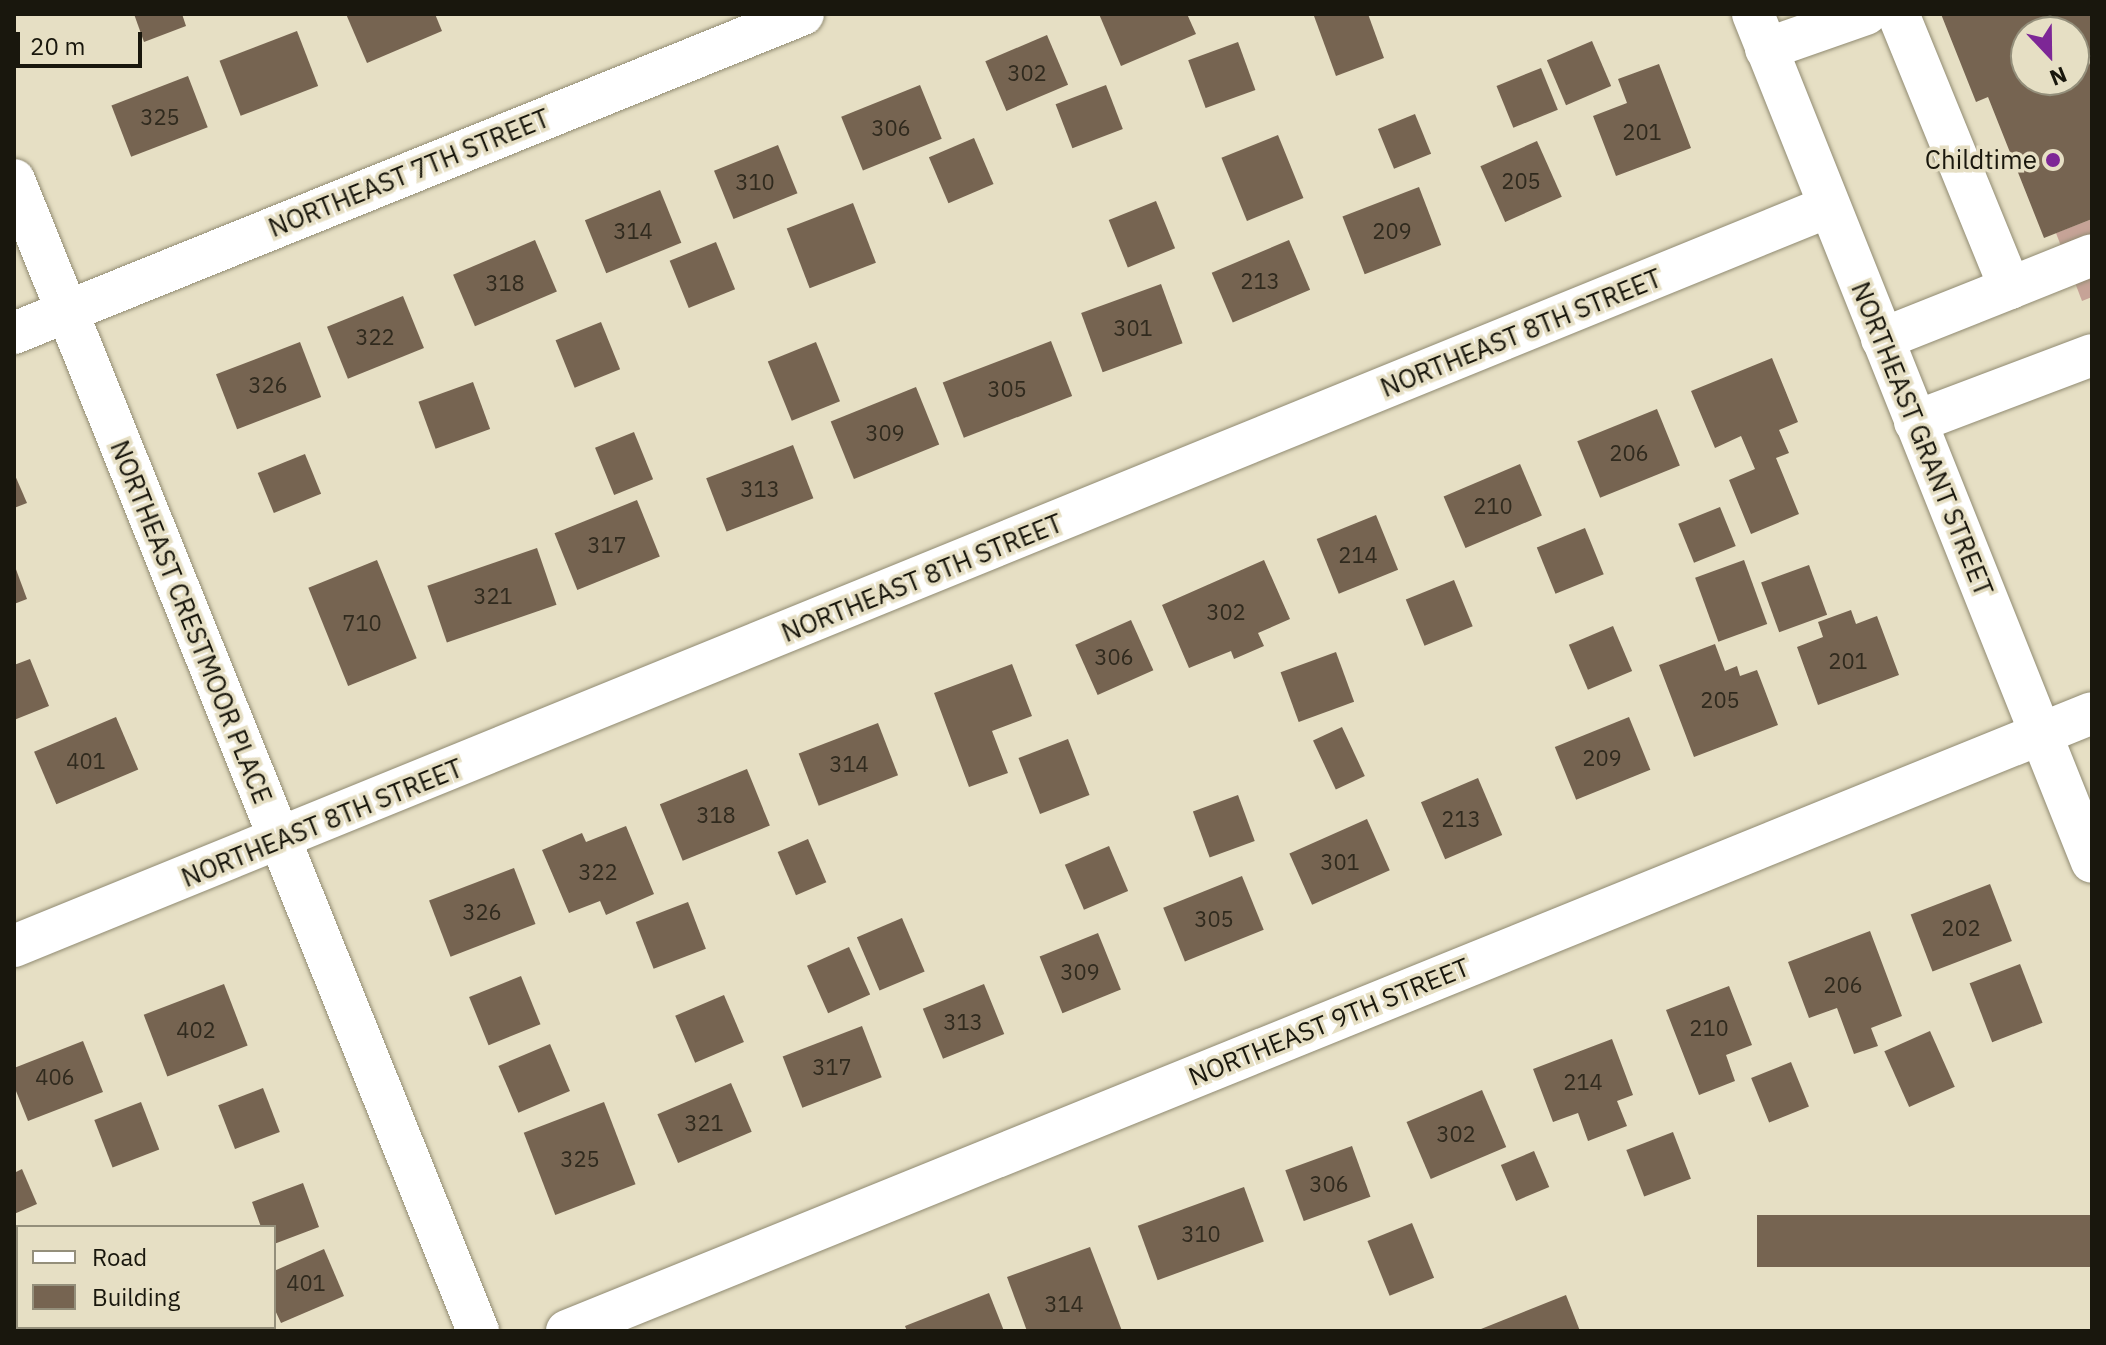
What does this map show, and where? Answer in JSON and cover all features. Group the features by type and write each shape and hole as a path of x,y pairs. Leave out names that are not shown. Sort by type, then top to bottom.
{"street":[{"name":"NORTHEAST 7TH STREET","path":"14,333 803,14"},
{"path":"1760,31 1866,14"},
{"path":"1898,14 2010,288"},
{"name":"NORTHEAST GRANT STREET","path":"1760,31 2092,862"},
{"name":"NORTHEAST CRESTMOOR PLACE","path":"14,180 478,1331"},
{"name":"NORTHEAST 8TH STREET","path":"14,946 1828,207"},
{"path":"1882,339 2092,255"},
{"path":"1915,422 2092,355"},
{"name":"NORTHEAST 9TH STREET","path":"567,1331 2092,713"}],"shaded area":[{"path":"2092,219 2092,297 2082,301 2056,233"}],"building":[{"path":"134,14 182,14 186,26 144,42"},
{"path":"346,14 435,14 442,31 367,63"},
{"path":"1099,14 1187,14 1196,34 1121,66"},
{"path":"1368,14 1384,58 1336,76 1314,16"},
{"name":"Childtime","path":"1941,14 2092,14 2090,54 2090,16 2010,16 2010,96 2090,96 2090,65 2092,219 2044,238 1988,97 1976,102"},
{"path":"297,31 318,86 241,116 220,61"},
{"path":"1047,35 1068,85 1006,111 985,61"},
{"path":"1592,41 1611,86 1566,105 1547,60"},
{"path":"1238,42 1255,90 1206,108 1188,60"},
{"path":"1659,64 1691,148 1616,176 1593,116 1627,103 1618,79"},
{"path":"1541,68 1558,110 1513,128 1496,86"},
{"path":"188,76 208,127 131,157 111,105"},
{"path":"920,85 942,139 863,171 841,117"},
{"path":"1106,85 1123,129 1072,148 1056,104"},
{"path":"1415,114 1431,154 1394,169 1378,129"},
{"path":"1278,135 1303,198 1247,221 1221,158"},
{"path":"974,138 994,184 948,203 929,157"},
{"path":"1537,141 1562,197 1505,222 1480,166"},
{"path":"778,145 797,193 734,219 714,171"},
{"path":"1419,187 1441,245 1365,274 1342,216"},
{"path":"660,190 681,243 606,273 585,220"},
{"path":"1156,201 1175,248 1128,267 1109,220"},
{"path":"853,203 876,263 810,288 787,228"},
{"path":"535,240 557,292 475,326 453,275"},
{"path":"1289,240 1310,290 1233,323 1212,273"},
{"path":"716,242 735,289 689,308 670,261"},
{"path":"1161,284 1183,343 1103,372 1081,313"},
{"path":"403,296 424,348 348,379 327,327"},
{"path":"601,322 620,369 575,388 556,340"},
{"path":"1051,341 1072,396 964,438 943,383"},
{"path":"300,342 321,397 237,429 216,374"},
{"path":"816,342 840,401 792,421 768,361"},
{"path":"1772,358 1798,422 1779,430 1789,453 1776,458 1799,514 1751,534 1729,480 1755,469 1741,436 1715,448 1691,391"},
{"path":"473,382 490,429 436,449 418,402"},
{"path":"916,387 939,444 854,479 831,421"},
{"path":"1657,409 1680,466 1600,498 1577,441"},
{"path":"634,432 653,479 614,495 595,448"},
{"path":"793,445 813,498 727,532 706,478"},
{"path":"305,454 321,494 274,513 258,473"},
{"path":"1520,464 1542,516 1465,548 1444,496"},
{"path":"14,473 27,503 14,508"},
{"path":"637,500 660,557 577,590 554,533"},
{"path":"1720,507 1736,546 1694,563 1678,524"},
{"path":"1376,515 1398,570 1339,594 1317,539"},
{"path":"1585,528 1604,574 1556,594 1537,547"},
{"path":"537,548 557,605 447,642 427,586"},
{"path":"377,560 417,658 348,686 308,588"},
{"path":"1264,560 1290,619 1258,633 1264,646 1234,659 1231,651 1189,668 1162,605"},
{"path":"1744,560 1767,624 1718,642 1695,578"},
{"path":"14,564 27,599 14,604"},
{"path":"1809,565 1827,615 1779,632 1761,582"},
{"path":"1454,580 1473,626 1425,646 1406,599"},
{"path":"1851,610 1856,624 1877,616 1899,675 1818,705 1797,647 1823,637 1818,622"},
{"path":"1131,620 1153,670 1098,695 1075,645"},
{"path":"1613,626 1632,671 1588,690 1569,645"},
{"path":"1715,644 1725,671 1737,666 1740,676 1757,670 1778,725 1694,757 1659,665"},
{"path":"1336,652 1354,702 1299,722 1281,672"},
{"path":"30,659 49,706 14,720 14,665"},
{"path":"1012,664 1032,716 992,731 1008,773 969,787 934,693"},
{"path":"116,717 138,769 56,804 34,752"},
{"path":"1629,717 1650,770 1576,800 1555,747"},
{"path":"878,723 898,775 819,806 799,753"},
{"path":"1342,727 1365,776 1336,789 1313,741"},
{"path":"1068,739 1090,795 1040,814 1019,758"},
{"path":"747,769 770,826 683,861 660,804"},
{"path":"1478,778 1502,835 1445,859 1421,802"},
{"path":"1238,795 1255,841 1210,857 1193,811"},
{"path":"1367,819 1390,870 1312,905 1289,854"},
{"path":"626,826 654,894 606,915 600,901 569,913 542,850 582,833 586,842"},
{"path":"808,839 826,882 796,895 778,852"},
{"path":"1109,846 1128,891 1084,910 1065,865"},
{"path":"514,868 536,924 451,957 429,901"},
{"path":"1242,876 1264,930 1185,962 1163,908"},
{"path":"1990,884 2012,941 1933,971 1911,914"},
{"path":"688,902 706,949 654,969 636,922"},
{"path":"902,918 925,971 880,991 857,937"},
{"path":"1870,931 1902,1016 1871,1028 1878,1046 1854,1054 1837,1008 1809,1018 1788,962"},
{"path":"1098,933 1121,990 1062,1013 1040,957"},
{"path":"849,947 870,995 828,1013 807,966"},
{"path":"2020,964 2043,1023 1992,1042 1970,983"},
{"path":"521,976 540,1024 489,1045 469,997"},
{"path":"224,984 248,1046 167,1076 144,1015"},
{"path":"984,984 1004,1034 943,1059 923,1009"},
{"path":"1729,986 1752,1045 1726,1055 1735,1081 1699,1095 1666,1010"},
{"path":"724,995 744,1042 695,1063 675,1016"},
{"path":"862,1026 882,1077 802,1108 783,1056"},
{"path":"1930,1031 1955,1087 1909,1107 1884,1051"},
{"path":"1612,1039 1633,1095 1617,1101 1627,1126 1588,1141 1578,1113 1553,1122 1533,1069"},
{"path":"83,1041 103,1092 28,1121 14,1086 14,1068"},
{"path":"550,1044 570,1091 518,1113 498,1066"},
{"path":"1791,1062 1809,1107 1769,1123 1751,1078"},
{"path":"731,1083 752,1132 678,1163 657,1114"},
{"path":"263,1088 280,1132 235,1149 218,1105"},
{"path":"1482,1090 1506,1147 1431,1179 1407,1122"},
{"path":"141,1102 159,1150 113,1168 94,1120"},
{"path":"604,1102 636,1184 555,1215 524,1133"},
{"path":"1673,1132 1691,1179 1644,1197 1626,1150"},
{"path":"1352,1146 1370,1197 1304,1221 1285,1170"},
{"path":"1534,1151 1549,1187 1516,1201 1501,1165"},
{"path":"22,1169 37,1204 14,1214 14,1173"},
{"path":"303,1183 319,1227 276,1243 276,1225 260,1225 252,1202"},
{"path":"1244,1187 1264,1242 1158,1280 1138,1226"},
{"path":"1757,1215 2092,1215 2092,1267 1757,1267"},
{"path":"1412,1223 1434,1278 1390,1296 1367,1241"},
{"path":"1090,1247 1122,1331 1027,1331 1007,1277"},
{"path":"324,1249 344,1296 281,1323 276,1312 276,1270"},
{"path":"989,1293 1004,1331 907,1331 905,1326"},
{"path":"1566,1295 1580,1331 1476,1331"},
{"path":"114,1329 206,1329 206,1331"}],"place":[{"name":"Childtime","path":"2053,160"}]}
